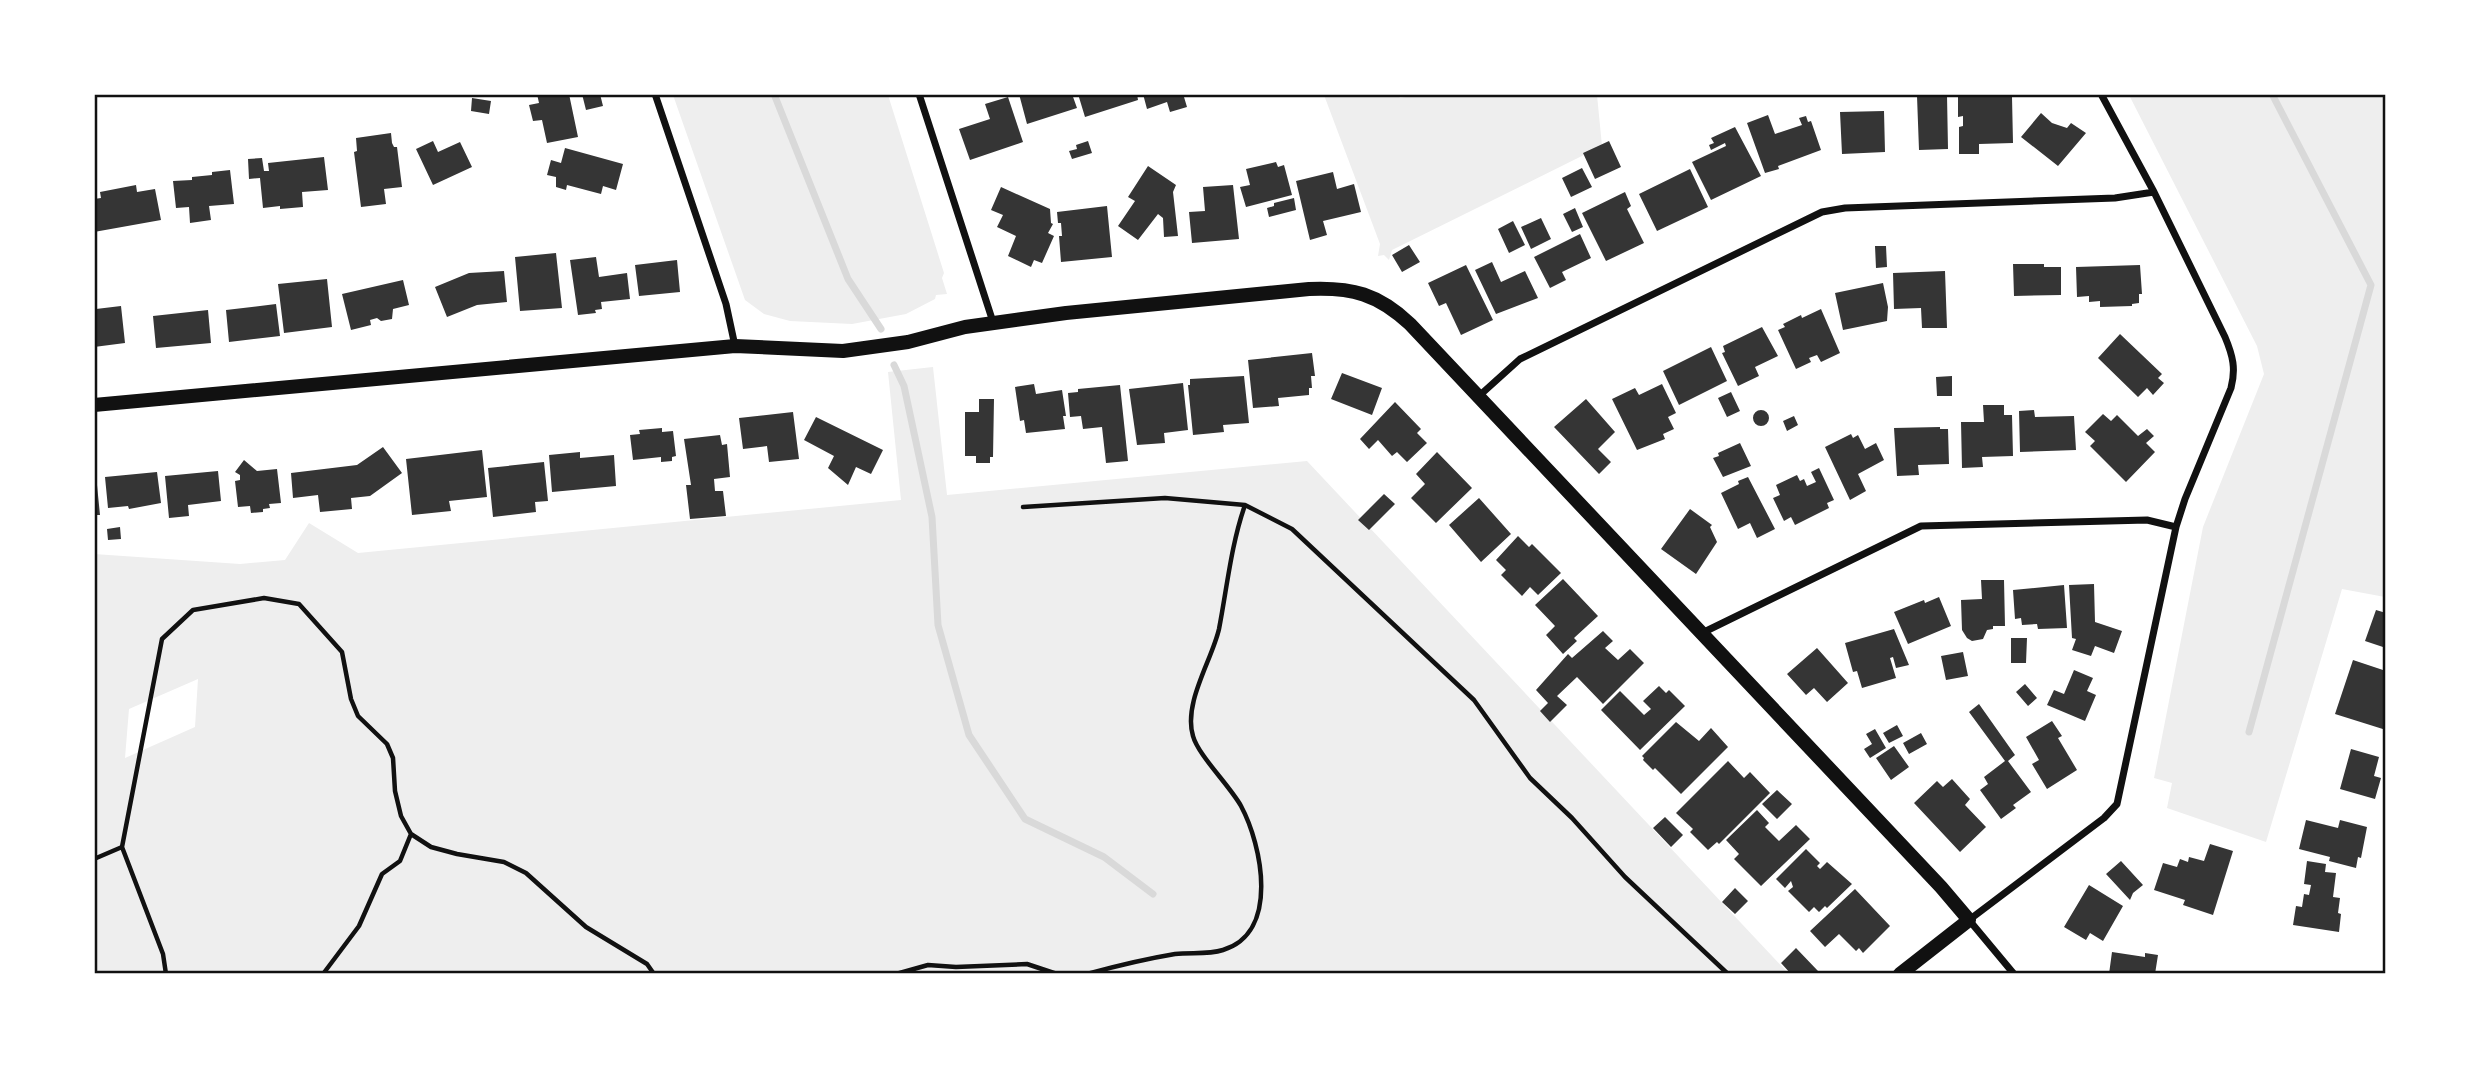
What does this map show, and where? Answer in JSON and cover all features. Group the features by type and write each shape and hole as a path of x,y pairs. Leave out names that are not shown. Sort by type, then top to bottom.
{"main road":[{"path":"94,405 735,346 813,352 843,351 908,342 965,327 1066,313 1295,290 1343,289 1370,296 1397,312 1941,887 1969,920 1900,974"}],"street":[{"path":"655,94 726,304 735,346"},
{"path":"919,94 993,323"},
{"path":"2014,974 1969,920 2104,818 2117,804 2176,527 2231,388 2235,367 2225,337 2154,192 2101,94"},
{"path":"1478,397 1520,359 1822,212 1845,208 2115,198 2154,192"},
{"path":"1702,634 1920,526 2147,520 2176,527"}],"path":[{"path":"1023,507 1166,498 1245,505 1292,529 1474,700 1530,778 1572,818 1625,877 1728,974"},
{"path":"1087,974 1166,956 1224,950 1251,930 1260,906 1262,889 1256,841 1242,807 1193,736 1197,688 1218,632 1237,529 1245,505"},
{"path":"166,974 163,954 122,847 162,639 193,610 264,598 299,604 342,652 351,699 358,716 387,744 393,758 401,816 411,834 432,847 504,862 526,873 586,927 647,964 654,974"},
{"path":"323,974 359,926 382,874 400,861 411,834"},
{"path":"94,859 122,847"},
{"path":"896,974 928,965 956,967 1027,964 1057,974"}],"shaded area":[{"path":"1397,94 1400,98 1424,94 1597,95 1602,146 1392,250 1389,260 1384,255 1378,256 1380,244 1324,95"},
{"path":"2381,94 2386,105 2385,597 2342,589 2266,842 2167,808 2172,783 2154,778 2203,527 2264,374 2257,346 2129,95"},
{"path":"673,95 888,95 944,273 942,278 947,294 936,295 935,299 906,314 852,324 790,321 764,314 745,300"},
{"path":"933,367 947,495 1307,461 1788,973 95,973 94,554 240,564 285,560 309,523 358,553 901,500 888,372","holes":["198,679 195,727 125,758 129,709"]}],"building":[{"path":"537,94 569,94 578,137 547,143 542,120 533,121 529,105 539,103"},
{"path":"582,94 600,94 603,106 586,110"},
{"path":"1019,94 1072,94 1077,108 1027,124"},
{"path":"1078,94 1137,94 1138,100 1085,117"},
{"path":"1143,94 1190,95 1184,97 1187,107 1170,112 1167,102 1147,109"},
{"path":"1947,95 1948,149 1919,150 1917,96"},
{"path":"1008,97 1023,142 970,160 959,129 990,119 985,104"},
{"path":"1958,97 2012,97 2013,143 1979,144 1979,154 1959,154 1959,127 1963,126 1963,116 1958,117"},
{"path":"472,98 491,101 489,114 471,111"},
{"path":"1884,111 1885,152 1842,154 1840,112"},
{"path":"2041,113 2052,123 2067,128 2071,123 2086,133 2058,166 2021,137"},
{"path":"1768,115 1775,134 1802,125 1799,118 1806,116 1808,122 1811,121 1821,150 1765,173 1747,123"},
{"path":"1735,127 1761,176 1711,200 1692,162 1726,146 1725,143 1711,150 1709,145 1714,143 1711,138"},
{"path":"391,133 392,143 397,147 402,187 384,189 386,204 361,207 354,152 357,151 356,138"},
{"path":"433,141 438,152 460,142 472,167 433,185 416,149"},
{"path":"1088,141 1092,153 1072,159 1069,151"},
{"path":"1609,141 1621,167 1595,179 1583,153"},
{"path":"565,148 623,164 616,190 603,186 601,194 567,185 566,190 556,187 556,177 547,175 551,160 561,163"},
{"path":"324,157 328,190 302,192 303,207 263,208 260,178 249,179 248,159 262,158 264,171 269,171 268,163"},
{"path":"1276,162 1278,167 1284,165 1292,195 1246,207 1240,187 1250,185 1246,169"},
{"path":"1148,166 1176,185 1173,192 1178,236 1164,237 1163,218 1158,214 1138,240 1118,226 1135,201 1128,197"},
{"path":"1582,168 1592,187 1571,197 1562,178"},
{"path":"1690,169 1708,207 1657,231 1639,194"},
{"path":"230,170 234,204 209,206 211,220 190,223 189,207 176,208 173,181 192,180 192,177"},
{"path":"1333,172 1337,189 1354,184 1361,212 1323,221 1327,235 1310,240 1296,181"},
{"path":"136,185 137,192 155,189 161,220 94,232 94,199 101,198 100,192"},
{"path":"1233,185 1239,239 1192,243 1189,212 1205,211 1203,187"},
{"path":"1001,187 1050,209 1053,224 1048,233 1054,236 1042,263 1034,260 1031,267 1008,256 1016,236 997,227 1003,215 991,210"},
{"path":"1625,192 1631,206 1627,209 1644,243 1606,261 1582,213"},
{"path":"1294,198 1296,210 1269,217 1267,208 1274,206 1274,203"},
{"path":"1107,206 1112,257 1061,262 1061,223 1058,223 1057,212"},
{"path":"1575,208 1583,227 1572,232 1563,214"},
{"path":"1541,218 1551,239 1531,249 1521,227"},
{"path":"1513,221 1525,245 1509,253 1498,229"},
{"path":"1580,234 1591,258 1562,272 1566,280 1550,288 1534,257"},
{"path":"1409,245 1420,262 1402,272 1392,255"},
{"path":"1875,246 1886,246 1887,267 1876,268"},
{"path":"556,253 562,308 520,311 515,257"},
{"path":"596,257 599,277 627,273 630,299 601,302 602,309 595,310 596,313 578,315 570,260"},
{"path":"677,260 680,292 639,296 635,265"},
{"path":"1492,262 1501,282 1525,271 1538,298 1496,314 1475,270"},
{"path":"2013,264 2061,267 2061,295 2014,296"},
{"path":"1466,265 1493,320 1461,335 1446,303 1439,306 1428,283"},
{"path":"2140,265 2142,294 2139,294 2139,303 2132,306 2100,307 2100,301 2089,302 2089,296 2077,297 2076,267"},
{"path":"504,271 507,302 477,305 447,317 435,287 469,273"},
{"path":"1945,271 1947,328 1922,328 1921,308 1894,309 1893,273"},
{"path":"327,279 332,327 284,333 278,284"},
{"path":"403,280 409,305 393,309 392,319 381,321 377,318 370,320 371,325 351,330 342,294"},
{"path":"1883,283 1888,307 1887,321 1843,330 1835,293"},
{"path":"276,304 280,336 229,342 226,310"},
{"path":"121,306 125,343 94,347 96,309"},
{"path":"1821,309 1840,353 1821,362 1817,355 1809,358 1811,362 1796,369 1778,330 1785,327 1783,324 1801,315 1802,318"},
{"path":"208,310 211,343 156,348 153,316"},
{"path":"1762,327 1778,356 1755,367 1759,376 1738,386 1722,353 1725,352 1723,346"},
{"path":"2120,334 2162,374 2158,378 2164,383 2153,395 2147,388 2138,397 2098,358"},
{"path":"1711,347 1727,381 1679,405 1663,371"},
{"path":"1312,353 1315,376 1311,376 1312,388 1309,388 1309,395 1278,398 1279,406 1253,408 1248,360"},
{"path":"1342,373 1382,388 1372,415 1331,399"},
{"path":"1244,376 1249,423 1223,425 1224,432 1193,435 1188,385 1190,379"},
{"path":"1952,376 1952,396 1937,396 1936,377"},
{"path":"1183,383 1188,430 1164,433 1165,443 1137,445 1129,389"},
{"path":"1034,384 1036,394 1062,390 1065,429 1026,433 1024,420 1020,421 1015,387"},
{"path":"1662,384 1676,413 1668,417 1674,429 1663,434 1665,439 1637,450 1612,399 1635,388 1639,395"},
{"path":"1120,385 1128,461 1106,463 1102,427 1083,429 1081,416 1070,417 1068,393 1078,392 1078,389"},
{"path":"1731,392 1740,411 1727,417 1718,398"},
{"path":"979,399 994,399 993,457 990,457 990,463 976,463 976,456 965,456 965,412 979,412"},
{"path":"1586,399 1615,432 1598,449 1611,462 1599,474 1554,427"},
{"path":"1395,402 1421,429 1417,433 1427,443 1407,462 1397,452 1392,456 1378,440 1369,449 1360,439"},
{"path":"1983,405 2004,405 2004,415 2012,415 2013,456 1982,457 1983,467 1962,468 1961,422 1984,422"},
{"path":"1758,410 1764,410 1769,418 1767,424 1758,426 1753,421 1753,415"},
{"path":"2034,410 2035,417 2074,416 2076,450 2020,452 2019,411"},
{"path":"793,412 799,459 769,462 767,446 743,449 739,418"},
{"path":"2103,414 2111,421 2117,415 2138,436 2147,429 2154,436 2146,443 2155,452 2126,482 2090,446 2095,441 2085,432"},
{"path":"1794,416 1798,425 1787,431 1783,421"},
{"path":"816,417 883,450 871,474 856,467 848,485 828,468 834,456 804,440"},
{"path":"662,428 662,432 673,431 676,456 672,457 672,461 661,462 661,457 633,460 630,435 640,434 639,430"},
{"path":"1894,428 1948,429 1949,464 1918,465 1919,475 1897,476"},
{"path":"1851,434 1853,438 1858,435 1865,449 1876,443 1884,460 1858,474 1866,491 1850,500 1825,447"},
{"path":"720,435 722,445 727,444 730,477 714,479 715,491 723,491 726,516 690,519 686,485 691,485 684,439"},
{"path":"1740,443 1751,466 1723,477 1713,458"},
{"path":"383,447 402,473 370,496 351,498 352,509 320,512 318,495 293,498 291,473 357,465"},
{"path":"482,450 487,497 449,501 451,511 412,515 406,459"},
{"path":"580,452 580,458 614,455 616,486 552,492 549,455"},
{"path":"1437,452 1472,488 1436,523 1411,498 1425,484 1416,474"},
{"path":"244,460 257,471 277,469 281,503 269,504 270,508 263,509 263,512 251,513 250,506 238,507 235,481 240,480 240,475 235,472"},
{"path":"544,462 548,501 535,502 536,512 493,517 488,468"},
{"path":"1819,468 1834,500 1827,503 1829,508 1795,525 1791,517 1784,521 1773,498 1780,495 1776,485 1797,475 1800,481 1804,479 1807,486 1816,482 1811,472"},
{"path":"218,471 221,501 188,505 189,516 169,518 165,476"},
{"path":"157,472 161,503 129,509 128,506 108,508 105,477"},
{"path":"96,475 100,515 94,515"},
{"path":"1748,477 1775,529 1757,538 1750,523 1738,529 1721,493"},
{"path":"1384,494 1395,504 1369,530 1358,520"},
{"path":"1479,498 1511,534 1481,562 1449,525"},
{"path":"1690,509 1712,525 1710,527 1717,542 1696,574 1661,549"},
{"path":"120,527 121,539 108,540 107,529"},
{"path":"1518,536 1529,547 1532,544 1561,573 1538,595 1530,587 1522,596 1501,575 1506,570 1496,560"},
{"path":"1563,579 1598,616 1574,638 1577,641 1563,654 1546,635 1555,626 1535,605"},
{"path":"1981,580 2004,580 2005,626 1993,626 1993,629 1987,630 1983,639 1972,641 1962,630 1961,600 1982,599"},
{"path":"2094,584 2095,622 2122,631 2114,653 2095,646 2091,656 2072,650 2076,639 2072,638 2069,585"},
{"path":"2064,585 2067,628 2038,629 2037,624 2022,625 2021,618 2015,619 2013,590"},
{"path":"1939,597 1951,626 1908,644 1894,612"},
{"path":"2376,610 2386,613 2386,648 2365,641"},
{"path":"1894,629 1909,665 1896,668 1893,657 1890,658 1896,678 1862,688 1857,671 1853,672 1845,643"},
{"path":"1603,631 1613,641 1605,648 1618,660 1630,649 1644,663 1603,704 1577,677 1557,696 1567,705 1550,722 1540,711 1548,703 1536,690 1568,654 1572,658"},
{"path":"2011,638 2027,638 2026,663 2011,663"},
{"path":"1817,648 1848,683 1827,702 1814,688 1806,695 1787,674"},
{"path":"1963,652 1968,676 1946,680 1941,656"},
{"path":"2353,660 2386,671 2386,730 2335,714"},
{"path":"2074,670 2093,678 2087,691 2096,695 2085,721 2047,705 2054,690 2064,694"},
{"path":"2025,684 2037,698 2028,706 2016,692"},
{"path":"1659,686 1666,693 1669,690 1685,706 1640,750 1601,710 1620,691 1644,715 1651,709 1643,701"},
{"path":"1979,704 2015,755 2008,761 2031,792 2013,805 2016,808 2001,819 1980,790 1988,784 1984,777 2005,761 1969,712"},
{"path":"2052,721 2062,736 2058,738 2077,770 2047,789 2032,764 2039,760 2026,737"},
{"path":"1676,722 1699,741 1711,728 1728,747 1681,794 1655,768 1653,770 1642,756"},
{"path":"1897,725 1903,736 1889,743 1883,733"},
{"path":"1875,729 1886,748 1870,758 1864,749 1872,744 1866,734"},
{"path":"1921,733 1927,744 1909,754 1903,743"},
{"path":"1894,746 1909,767 1891,780 1876,758"},
{"path":"2351,749 2379,757 2374,776 2381,778 2375,799 2340,789"},
{"path":"1728,761 1744,778 1750,772 1770,793 1719,844 1717,842 1708,850 1690,832 1693,829 1676,813"},
{"path":"1952,779 1970,799 1965,805 1986,827 1960,852 1914,803 1937,781 1943,787"},
{"path":"1777,790 1792,804 1777,819 1762,804"},
{"path":"1757,810 1769,823 1765,827 1779,841 1796,825 1810,839 1761,886 1734,859 1739,854 1726,840"},
{"path":"1665,817 1683,835 1671,847 1653,828"},
{"path":"2306,820 2338,828 2340,820 2367,827 2361,858 2358,857 2356,868 2329,861 2330,857 2299,849"},
{"path":"2210,844 2233,851 2213,915 2183,905 2185,900 2154,890 2163,863 2177,867 2180,859 2188,862 2189,857 2204,861"},
{"path":"1806,849 1820,863 1817,866 1820,869 1827,862 1852,884 1827,908 1825,906 1819,912 1814,907 1809,912 1788,891 1793,887 1791,881 1785,888 1776,879"},
{"path":"2121,861 2143,885 2133,893 2130,900 2106,874"},
{"path":"2307,861 2326,864 2325,872 2336,873 2333,897 2340,898 2339,932 2293,925 2296,906 2302,907 2304,894 2309,895 2311,885 2304,884"},
{"path":"2089,885 2123,906 2103,941 2090,933 2086,940 2064,927"},
{"path":"1735,888 1748,901 1735,914 1722,902"},
{"path":"1855,889 1890,926 1863,953 1859,948 1856,951 1839,934 1825,947 1810,931"},
{"path":"1796,948 1818,971 1815,974 1791,974 1781,963"},
{"path":"2112,952 2145,957 2145,953 2158,955 2155,974 2109,974"}],"waterway":[{"path":"774,94 848,279 881,329"},
{"path":"2249,732 2371,285 2272,94"},
{"path":"894,365 904,386 932,517 938,625 969,735 1025,819 1104,857 1153,894"}]}
